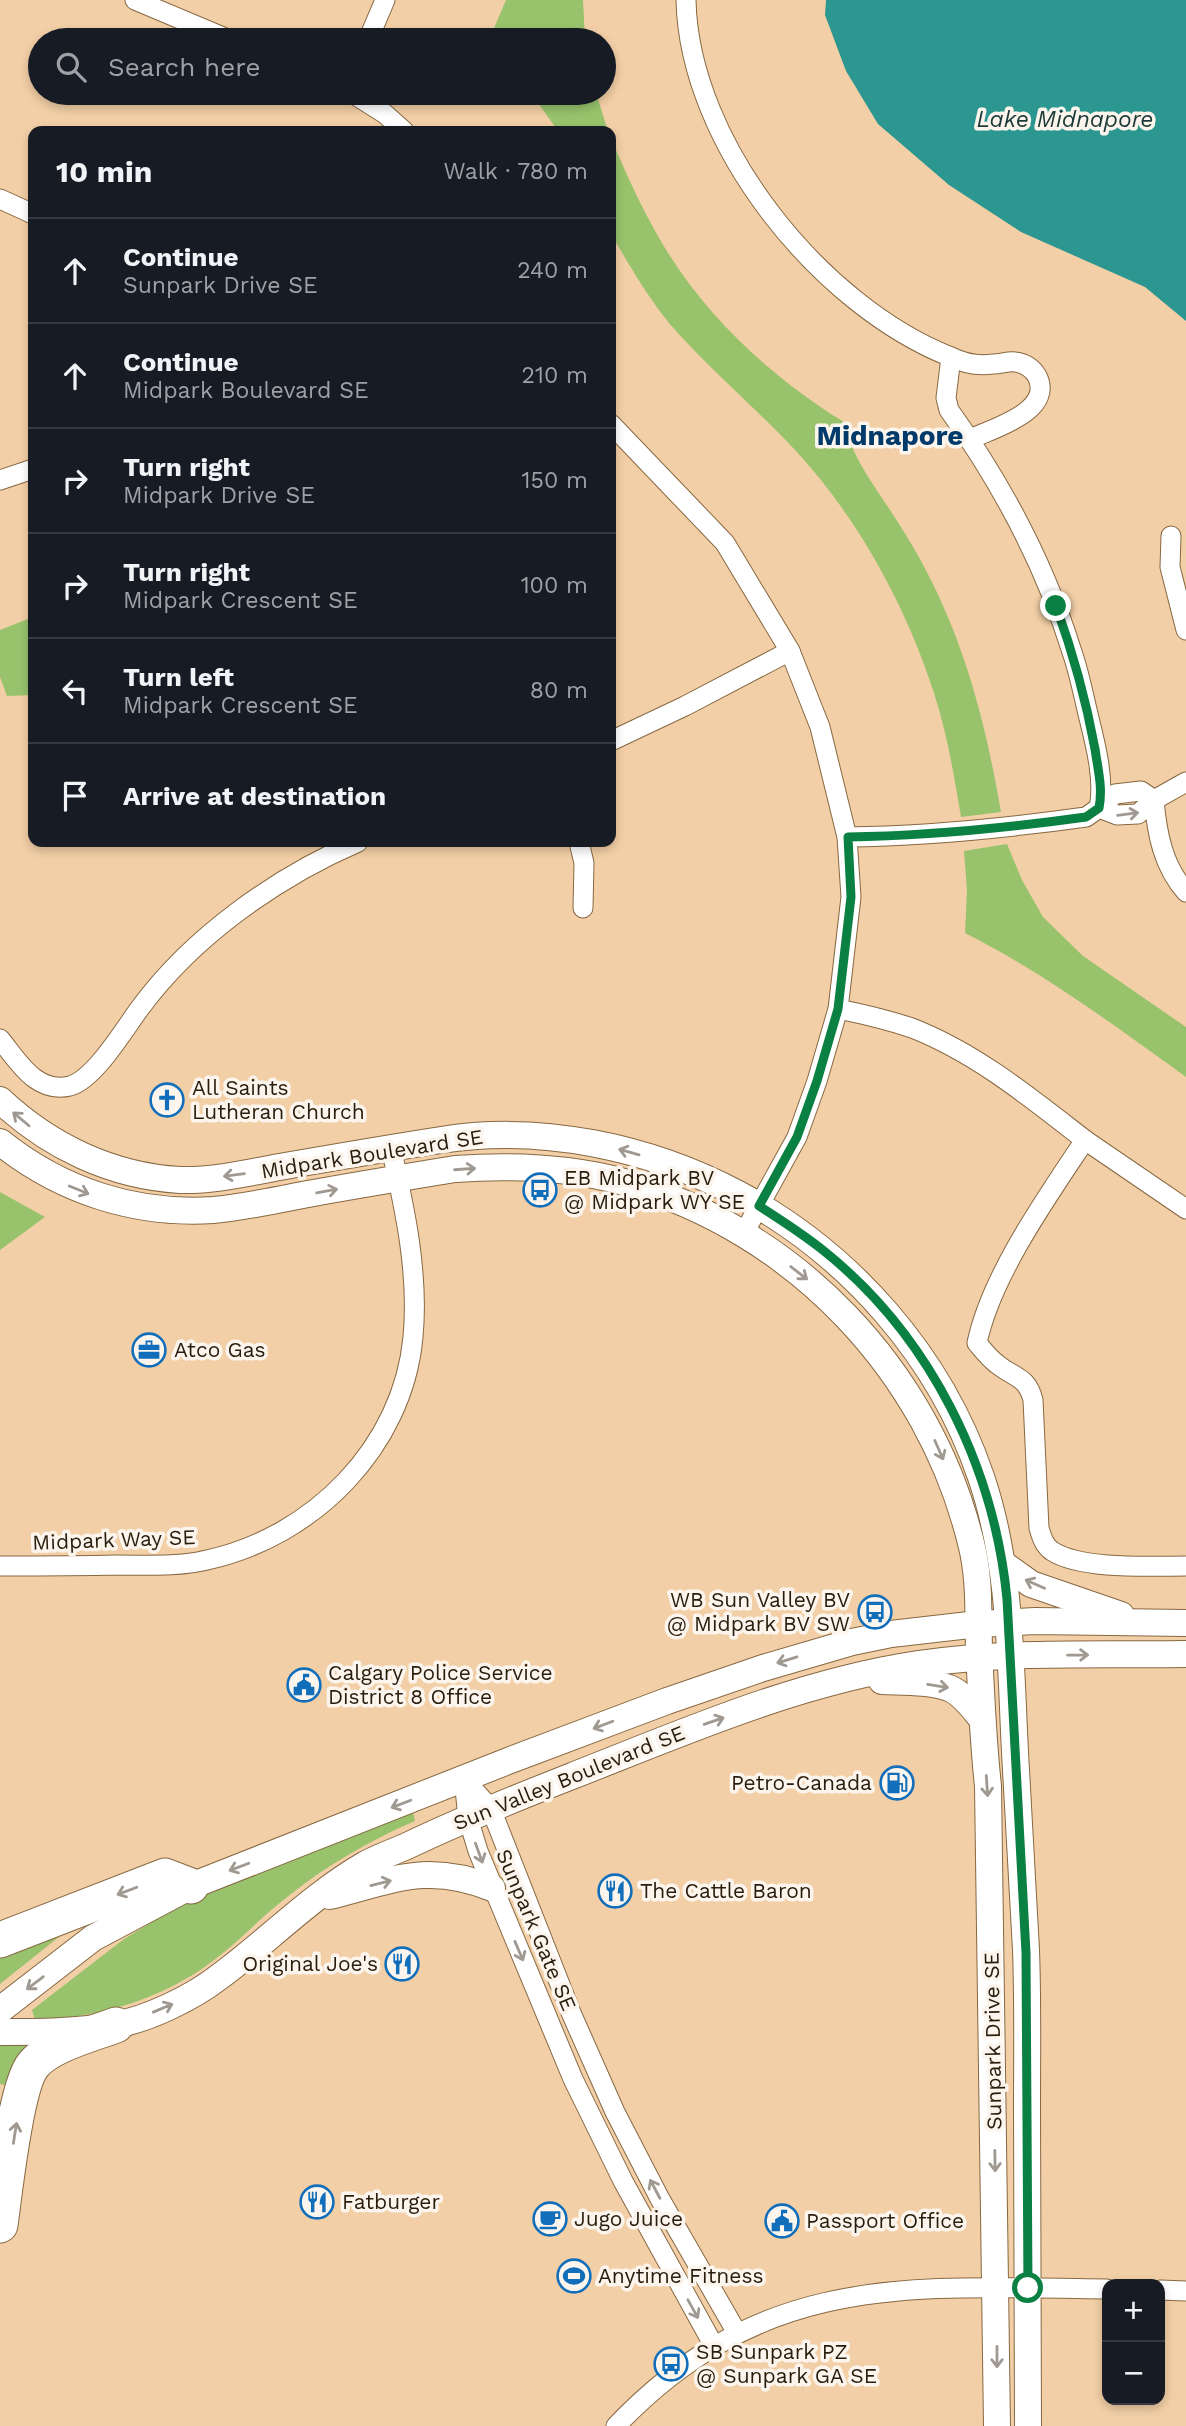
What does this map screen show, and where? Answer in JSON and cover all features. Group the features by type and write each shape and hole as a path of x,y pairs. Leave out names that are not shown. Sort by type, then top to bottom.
{"highway":[{"path":"0,1940 165,1876 191,1886"},
{"path":"0,2225 21,2094 34,2064 53,2049 116,2025"}],"street":[{"path":"373,28 385,0"},
{"path":"686,0 690,39 702,86 728,145 745,177 796,245 859,303 922,346 963,363 978,365 1019,362 1031,370 1039,382 1038,398 1028,412 970,439"},
{"path":"142,1 203,28"},
{"path":"371,105 398,126"},
{"path":"0,199 28,212"},
{"path":"951,357 946,398 949,410 970,439 1015,514 1040,566 1073,653 1102,792 1099,808"},
{"path":"616,438 725,543 790,651 820,727 848,837 851,897 838,1009 797,1137 744,1233"},
{"path":"0,480 28,471"},
{"path":"1171,536 1170,567 1186,631"},
{"path":"616,739 790,651"},
{"path":"1154,800 1186,782"},
{"path":"848,837 993,829 1086,817 1115,794 1141,791 1154,800 1160,847 1178,883 1186,892"},
{"path":"0,1039 39,1083 70,1086 88,1076 157,984 200,943 286,880 349,847"},
{"path":"580,847 584,863 583,908"},
{"path":"838,1009 912,1029 963,1052 1186,1209"},
{"name":"Midpark Boulevard SE","path":"0,1100 22,1121 77,1154 135,1174 156,1177 185,1180 242,1174 449,1138 484,1136 566,1139 621,1149 679,1168 706,1178 759,1206 825,1252 858,1282 885,1312 935,1378 960,1424 981,1475 1003,1564 1010,1656"},
{"path":"1085,1140 1037,1215 988,1302 977,1343 998,1365 1024,1380 1030,1389 1033,1400 1039,1528 1043,1542 1061,1556 1086,1562 1186,1566"},
{"name":"Midpark Boulevard SE","path":"0,1142 34,1166 80,1190 114,1202 161,1210 214,1210 455,1169 486,1167 565,1170 646,1189 698,1210 744,1233 798,1272 872,1341 907,1392 935,1441 954,1486 972,1545 979,1657"},
{"name":"Midpark Way SE","path":"0,1566 169,1565 205,1561 275,1537 314,1512 349,1479 387,1426 408,1367 413,1340 415,1290 391,1148"},
{"path":"1003,1564 1031,1584 1146,1624"},
{"name":"Sun Valley Boulevard SE","path":"0,2010 93,1938 191,1886 655,1705 763,1668 865,1639 978,1624 1008,1621 1186,1623"},
{"name":"Sun Valley Boulevard SE","path":"0,2032 116,2025 189,1997 216,1980 315,1900 366,1864 479,1813 693,1728 798,1693 915,1664 979,1657 1186,1654"},
{"name":"Sunpark Drive SE","path":"1010,1656 1026,1953 1028,2426"},
{"name":"Sunpark Drive SE","path":"979,1657 981,1718 988,1786 997,2426"},
{"path":"846,1680 911,1682 951,1689 981,1718"},
{"name":"Sunpark Gate SE","path":"464,1779 615,2112 660,2199 737,2333"},
{"name":"Sunpark Gate SE","path":"479,1813 478,1852 573,2079 623,2181 713,2346"},
{"path":"315,1900 417,1874 448,1874 492,1888"},
{"path":"617,2426 654,2389 713,2346 737,2333 801,2308 865,2294 921,2289 1102,2289"},
{"path":"1165,2290 1186,2291"}],"green space":[{"path":"506,0 583,0 584,28 494,28"},
{"path":"540,105 600,105 606,126 554,126"},
{"path":"616,149 655,230 698,296 766,365 817,405 844,422 860,463 916,552 957,639 990,753 1001,812 961,817 943,723 923,660 894,596 860,534 819,477 669,323 616,242"},
{"path":"28,619 28,695 7,696 0,677 0,630"},
{"path":"1007,844 1022,880 1043,917 1083,956 1186,1027 1186,1077 1051,982 965,933 967,891 964,851"},
{"path":"0,1192 45,1217 0,1250"},
{"path":"413,1812 415,1821 382,1836 320,1873 281,1902 214,1960 174,1986 152,1996 106,2010 35,2020 32,2010 124,1939 185,1902"},
{"path":"55,1928 60,1936 0,1984 0,1949"},
{"path":"26,2042 30,2050 10,2086 0,2084 0,2043"}],"water":[{"name":"Lake Midnapore","path":"826,0 1186,0 1186,321 1145,287 1021,232 949,185 878,124 846,71 825,15"}],"place":[{"name":"All Saints Lutheran Church","path":"167,1100"},
{"name":"EB Midpark BV @ Midpark WY SE","path":"540,1190"},
{"name":"Atco Gas","path":"149,1350"},
{"name":"WB Sun Valley BV @ Midpark BV SW","path":"875,1612"},
{"name":"Calgary Police Service District 8 Office","path":"304,1685"},
{"name":"Petro-Canada","path":"897,1783"},
{"name":"The Cattle Baron","path":"615,1891"},
{"name":"Original Joe's","path":"402,1964"},
{"name":"Fatburger","path":"317,2202"},
{"name":"Jugo Juice","path":"550,2219"},
{"name":"Passport Office","path":"782,2221"},
{"name":"Anytime Fitness","path":"574,2276"},
{"name":"SB Sunpark PZ @ Sunpark GA SE","path":"671,2364"}],"district":[{"name":"Midnapore","path":"890,435"}],"route":[{"path":"1028,2288 1026,1953 1007,1599 1003,1564 991,1509 981,1475 960,1424 935,1378 902,1333 858,1282 825,1252 759,1206 797,1137 838,1009 851,897 848,837 993,829 1086,817 1099,808 1102,792 1091,729 1073,653 1056,606"}]}
